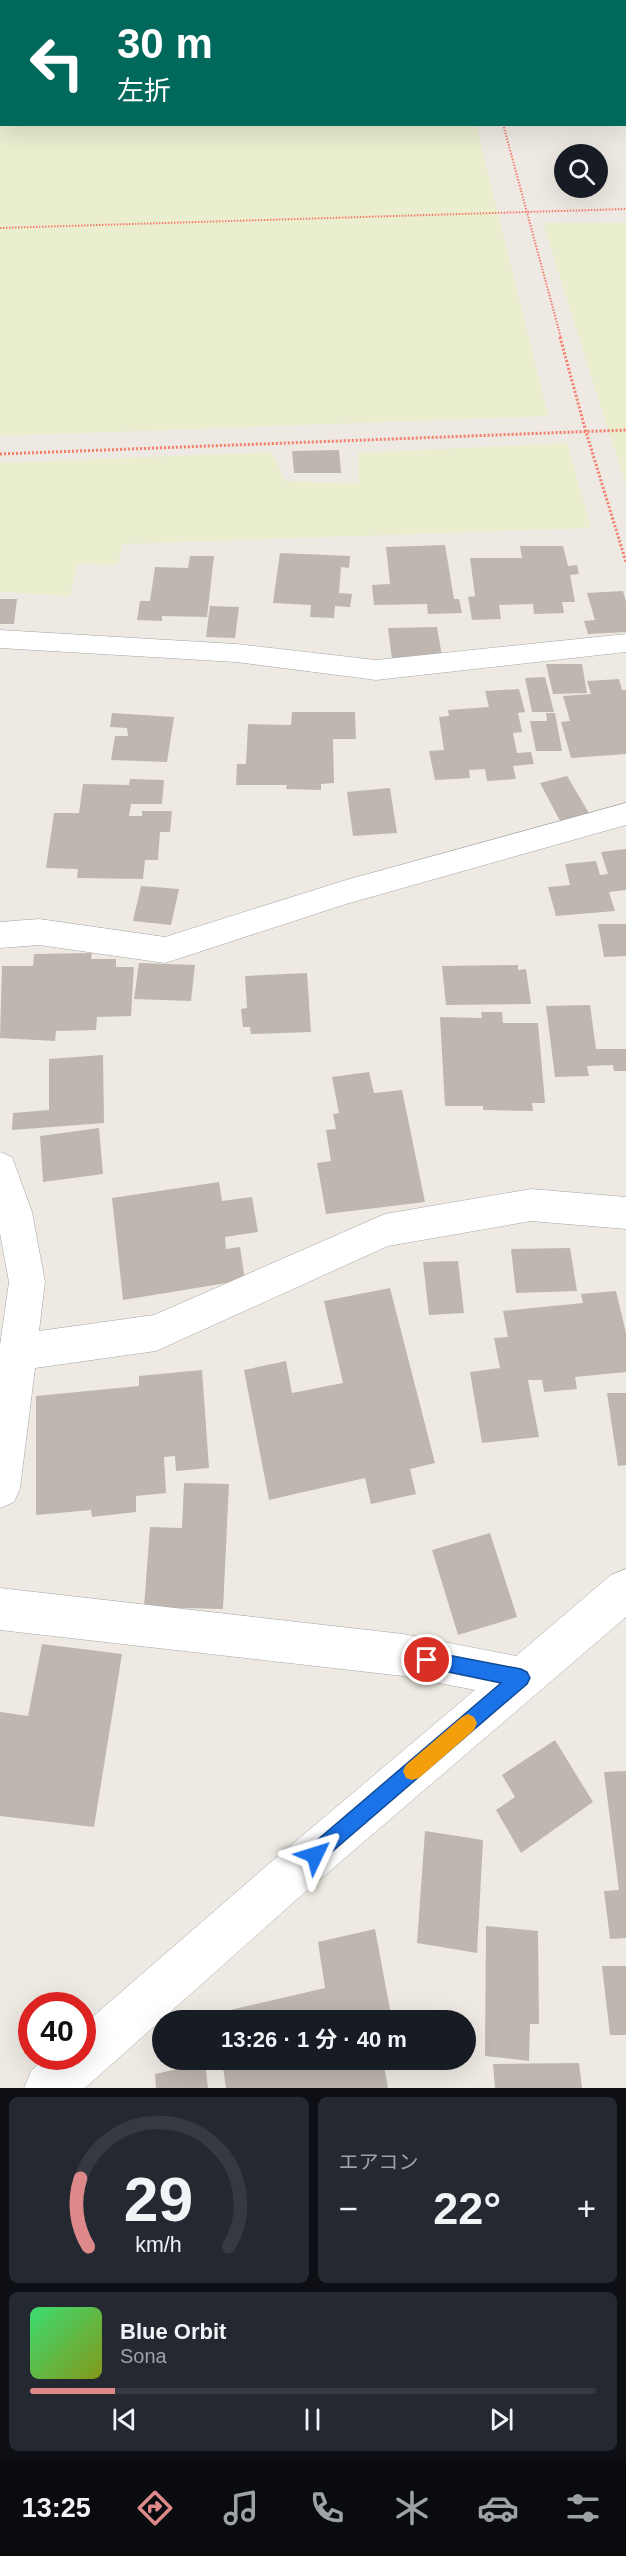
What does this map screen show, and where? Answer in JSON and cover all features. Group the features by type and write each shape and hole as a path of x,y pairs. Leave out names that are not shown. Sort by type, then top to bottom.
{"street":[{"path":"0,639 236,653 376,670 626,643"},
{"path":"0,935 39,932 165,950 346,892 626,814"},
{"path":"0,1168 14,1212 27,1281 0,1488"},
{"path":"17,1352 156,1333 385,1230 531,1205 626,1213"},
{"path":"48,2088 271,1892 626,1590"},
{"path":"0,1609 403,1655 521,1678"}],"path":[{"path":"504,126 586,432 626,562"},
{"path":"0,228 626,209"},
{"path":"0,454 626,430"}],"green space":[{"path":"0,126 476,126 548,416 0,436"},
{"path":"543,223 626,223 626,484 597,395"},
{"path":"567,443 591,528 122,544 118,565 77,564 70,596 0,592 0,463 272,452 285,481 359,484 358,453"}],"building":[{"path":"339,450 341,473 294,473 292,451"},
{"path":"445,545 454,599 459,599 462,613 428,614 427,604 374,605 372,585 390,584 386,547"},
{"path":"520,546 563,546 568,566 577,565 579,574 570,575 575,602 562,602 564,613 534,614 533,604 499,605 501,619 472,620 468,597 475,596 470,558 522,558"},
{"path":"280,553 350,556 349,568 341,567 339,593 352,594 350,607 335,606 334,618 310,617 311,605 273,603"},
{"path":"190,556 214,556 207,617 162,616 162,621 137,620 140,601 150,601 155,567 188,568"},
{"path":"623,591 626,602 626,632 588,634 584,621 595,620 587,593"},
{"path":"0,599 17,599 14,624 0,624"},
{"path":"210,606 239,607 235,638 206,637"},
{"path":"437,627 442,656 392,659 388,628"},
{"path":"546,664 582,664 587,693 553,694"},
{"path":"545,677 554,712 532,712 525,678"},
{"path":"619,679 622,690 626,690 626,754 571,758 561,722 570,721 563,696 591,694 587,681"},
{"path":"519,689 525,712 518,713 522,732 513,733 517,753 531,752 534,764 513,766 516,779 487,781 485,769 469,770 470,778 435,780 429,751 444,750 439,717 449,716 448,710 489,707 485,691"},
{"path":"292,712 355,712 356,739 333,739 334,783 321,784 321,790 286,789 287,785 236,785 237,764 246,764 248,724 291,725"},
{"path":"112,713 174,717 167,762 111,760 115,736 128,736 127,728 110,727"},
{"path":"546,713 555,713 562,751 536,751 530,721 547,721"},
{"path":"567,776 589,813 560,821 540,783"},
{"path":"130,779 164,780 162,804 131,804 129,816 142,816 142,811 172,811 170,832 160,832 158,860 145,860 143,879 77,878 78,869 46,868 54,813 79,813 83,784 129,785"},
{"path":"390,788 397,833 353,836 347,792"},
{"path":"626,849 626,890 609,892 615,911 556,916 548,887 570,885 565,864 596,861 600,875 608,874 601,852"},
{"path":"141,886 179,889 171,925 133,921"},
{"path":"598,924 626,924 626,956 604,957"},
{"path":"92,953 91,959 116,959 116,967 134,967 131,1016 97,1017 96,1030 56,1031 55,1041 0,1038 2,966 33,966 34,954"},
{"path":"139,963 195,965 191,1001 134,999"},
{"path":"518,965 518,970 526,969 531,1004 446,1005 442,966"},
{"path":"307,973 311,1032 251,1034 250,1027 243,1027 241,1009 247,1008 245,976"},
{"path":"590,1005 596,1049 626,1049 626,1071 614,1071 613,1065 587,1066 589,1076 555,1077 546,1006"},
{"path":"481,1012 502,1012 503,1023 538,1023 545,1103 532,1103 533,1111 483,1110 483,1106 445,1106 440,1017 482,1018"},
{"path":"103,1055 104,1123 12,1130 13,1113 49,1110 49,1059"},
{"path":"369,1072 374,1093 402,1090 425,1202 326,1214 317,1163 331,1161 326,1130 336,1129 333,1114 339,1113 332,1077"},
{"path":"99,1128 103,1174 43,1182 40,1136"},
{"path":"219,1182 222,1201 252,1197 258,1232 225,1237 226,1249 240,1247 245,1280 123,1300 112,1198"},
{"path":"570,1248 577,1291 516,1293 511,1249"},
{"path":"458,1261 464,1313 429,1315 423,1262"},
{"path":"390,1288 435,1463 410,1469 416,1494 371,1504 365,1478 269,1500 244,1370 286,1361 292,1393 343,1383 324,1301"},
{"path":"616,1291 626,1333 626,1372 575,1377 577,1389 544,1392 542,1380 528,1380 539,1437 482,1443 470,1372 500,1368 494,1338 508,1337 503,1311 583,1303 581,1294"},
{"path":"202,1370 209,1468 176,1471 175,1456 164,1457 166,1493 136,1496 136,1512 92,1517 91,1510 36,1515 36,1396 139,1386 139,1376"},
{"path":"607,1393 626,1393 626,1465 618,1466"},
{"path":"184,1483 229,1484 223,1609 144,1607 150,1527 182,1528"},
{"path":"490,1533 517,1617 458,1635 432,1550"},
{"path":"42,1644 122,1654 94,1827 0,1816 0,1712 28,1716"},
{"path":"555,1740 593,1802 521,1853 496,1810 515,1797 502,1775"},
{"path":"626,1771 626,1938 610,1939 604,1891 619,1890 604,1772"},
{"path":"425,1831 483,1840 477,1953 417,1943"},
{"path":"486,1926 538,1931 539,2024 530,2024 529,2061 485,2056"},
{"path":"375,1929 390,2010 230,2010 325,1988 318,1942"},
{"path":"602,1966 626,1966 626,2035 610,2035"},
{"path":"579,2063 582,2088 495,2088 493,2064"},
{"path":"173,2070 206,2070 208,2088 156,2088 155,2074"},
{"path":"223,2070 385,2070 388,2088 226,2088"}],"slow traffic":[{"path":"412,1771 468,1723"}],"route":[{"path":"315,1855 521,1678 427,1660"}]}
